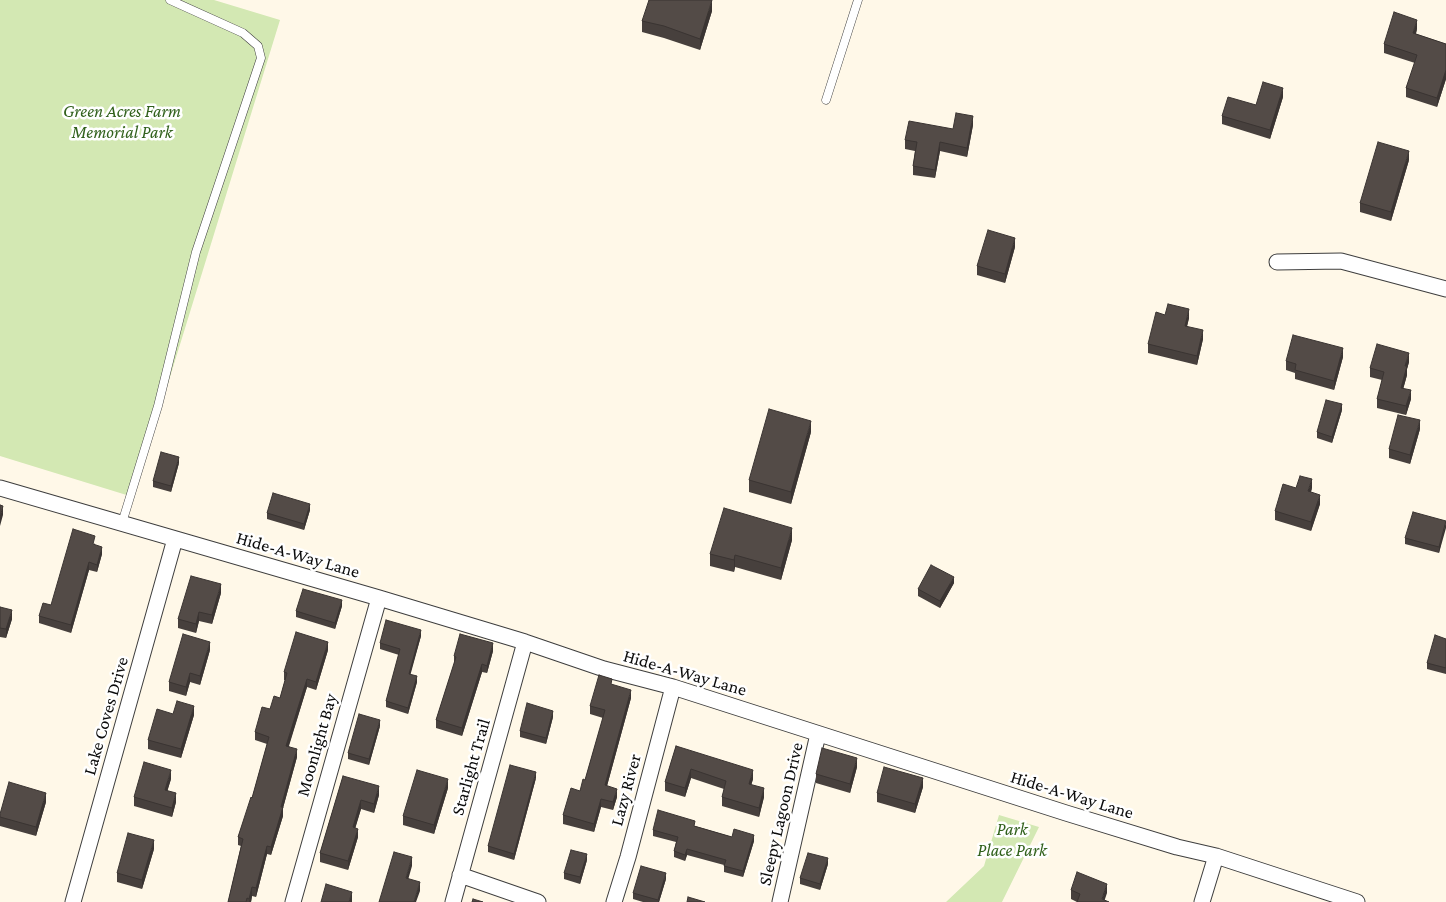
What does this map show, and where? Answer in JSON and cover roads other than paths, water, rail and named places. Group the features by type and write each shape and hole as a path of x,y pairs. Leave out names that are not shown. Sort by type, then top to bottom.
{"street":[{"path":"1277,262 1341,261 1446,289"},
{"name":"Hide-A-Way Lane","path":"0,488 379,598 525,642 604,669 673,687 1177,847 1216,856 1357,902"},
{"name":"Lake Coves Drive","path":"72,902 175,539"},
{"name":"Moonlight Bay","path":"293,902 379,598"},
{"name":"Starlight Trail","path":"453,902 525,642"},
{"name":"Lazy River","path":"614,902 628,857 673,687"},
{"name":"Sleepy Lagoon Drive","path":"780,902 818,734"},
{"path":"1202,902 1216,856"},
{"path":"460,876 538,902"}],"lane":[{"path":"122,523 158,406 196,252 261,58 258,46 243,33 170,0"},
{"path":"826,100 858,0"}],"park label":[{"name":"Green Acres Farm Memorial Park","path":"122,121"},
{"name":"Park Place Park","path":"1012,840"}]}
